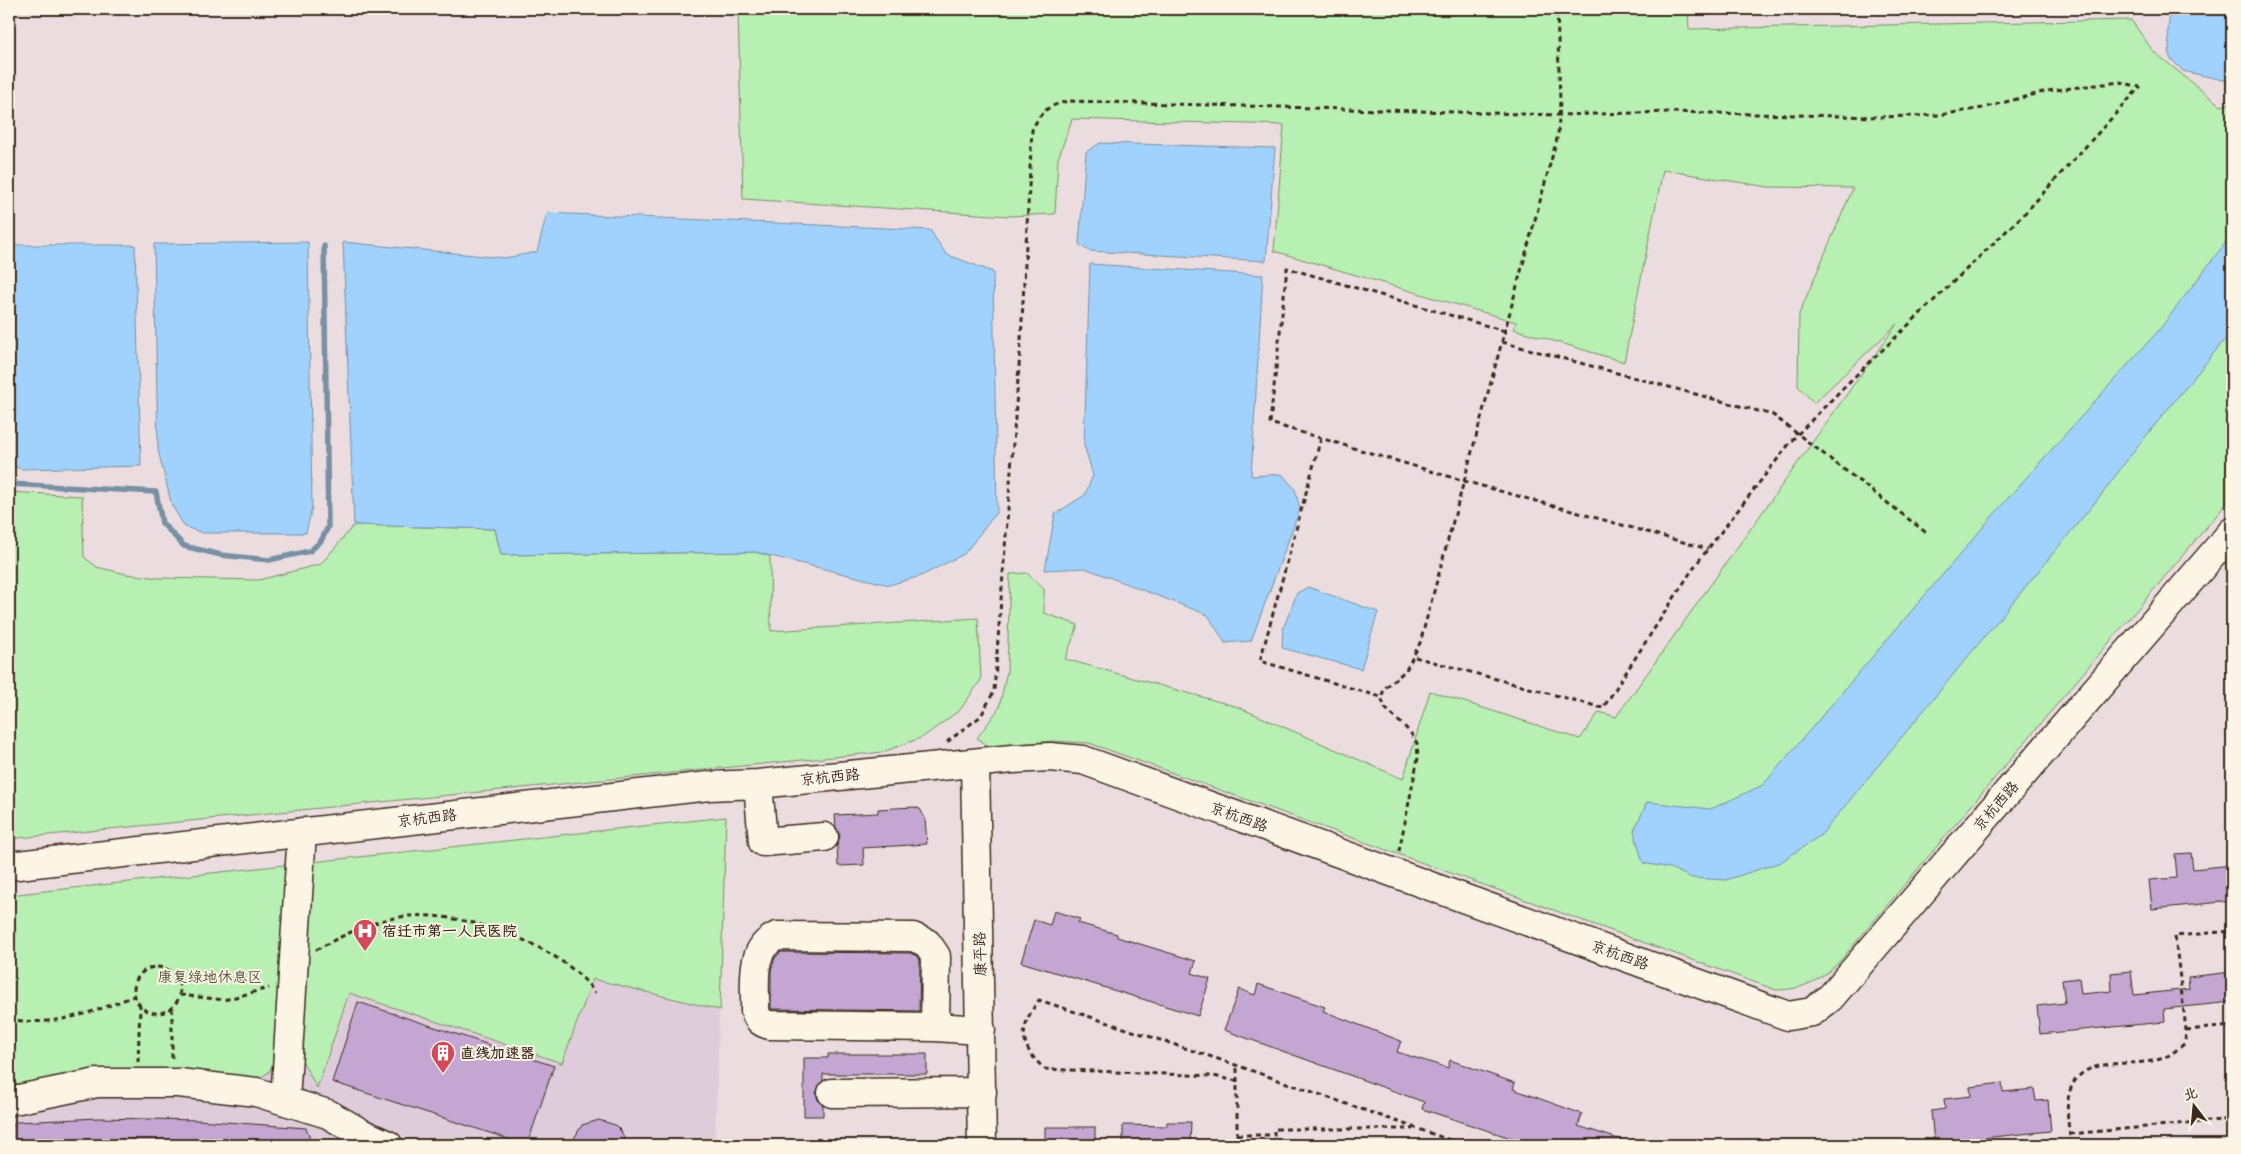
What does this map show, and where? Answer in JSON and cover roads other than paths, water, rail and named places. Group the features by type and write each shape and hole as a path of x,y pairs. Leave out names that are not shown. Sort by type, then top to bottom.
{"street":[{"name":"京杭西路","path":"9,866 709,786 758,784 1050,757 1084,760 1788,1016 1812,1012 1830,998 2232,532"},
{"name":"康平路","path":"975,763 982,1145"},
{"path":"758,784 764,842 824,837"},
{"path":"285,1101 302,832"},
{"path":"935,1027 936,956 927,943 913,937 777,936 762,945 758,952 756,961 755,1011 757,1019 770,1026 935,1027 981,1030"},
{"path":"9,1101 97,1083 172,1083 256,1092 328,1114 361,1133 388,1145"},
{"path":"832,1093 982,1092"}],"water":[{"path":"2170,9 2232,9 2232,82 2183,71 2170,58 2168,31"},
{"path":"1100,143 1275,148 1266,261 1089,251 1079,244 1086,152"},
{"path":"547,213 930,230 946,254 993,272 997,512 964,554 921,576 889,585 755,552 501,555 495,529 354,525 343,242 504,258 537,252"},
{"path":"2232,234 2232,331 2136,448 2102,494 1821,835 1781,862 1726,880 1692,878 1670,868 1643,863 1634,831 1647,802 1711,809 1763,785 2008,498 2159,330"},
{"path":"308,242 312,507 306,533 203,533 185,527 172,506 158,450 154,244"},
{"path":"9,245 135,245 141,466 22,469 9,465"},
{"path":"1090,264 1263,275 1251,476 1282,474 1295,489 1300,509 1251,641 1225,643 1208,615 1085,568 1045,570 1055,514 1085,495 1093,475 1084,445"},
{"path":"1308,587 1378,612 1361,669 1282,648 1283,629 1297,593"}],"waterway":[{"path":"9,484 156,492 162,523 184,546 221,555 269,560 310,551 321,541 328,527 324,246"}],"place":[{"name":"宿迁市第一人民医院","path":"365,952"},
{"name":"直线加速器","path":"443,1074"}],"park label":[{"name":"康复绿地休息区","path":"210,977"}]}
